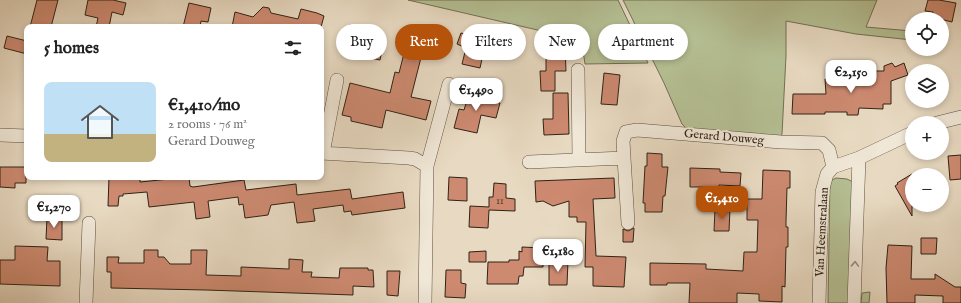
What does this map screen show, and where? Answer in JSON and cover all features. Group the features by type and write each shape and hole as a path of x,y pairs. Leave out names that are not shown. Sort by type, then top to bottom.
{"street":[{"path":"578,70 579,159"},
{"path":"324,143 337,80"},
{"path":"425,303 427,166 449,84"},
{"path":"949,120 961,117"},
{"name":"Gerard Douweg","path":"628,223 623,141 626,132 637,130 822,143 829,150 833,167"},
{"path":"0,135 24,136"},
{"path":"833,167 859,158 905,136"},
{"path":"324,153 409,158 415,159 427,166"},
{"path":"529,162 624,158"},
{"path":"854,303 859,158"},
{"name":"Van Heemstralaan","path":"819,303 822,192 827,174 833,167"},
{"path":"86,303 89,223"}],"green space":[{"path":"408,0 618,0 629,24 598,24 598,60 647,60 648,63 585,64 584,60 590,60 590,24 534,24 534,29 526,27 526,24 512,24"},
{"path":"623,0 877,0 866,27 905,30 905,39 856,34 786,21 786,56 782,134 780,138 687,129 682,124 653,60 688,60 688,24 635,24"},
{"path":"836,178 847,179 853,182 850,303 828,303 830,181"},
{"path":"870,292 869,303 861,303 862,293"}],"building":[{"path":"37,0 58,0 52,24 31,24"},
{"path":"88,0 113,0 126,3 123,15 112,12 110,24 97,24 98,18 85,15"},
{"path":"928,0 956,3 952,22 949,21 949,12 925,11"},
{"path":"189,3 211,8 208,22 201,21 200,24 184,24"},
{"path":"263,7 269,8 271,13 298,19 301,9 324,16 322,24 233,24 235,12 253,17"},
{"path":"461,33 461,46 457,44"},
{"path":"7,36 24,40 24,53 4,48"},
{"path":"402,60 420,60 411,97 431,101 426,120 386,110 382,128 351,121 351,117 342,115 350,83 390,93 395,72 399,73"},
{"path":"463,60 482,60 480,68 462,64"},
{"path":"546,60 566,60 566,71 555,71 555,91 541,91 540,71 546,71"},
{"path":"892,63 895,67 904,63 905,76 891,81 891,104 883,104 883,109 859,108 858,115 847,115 847,112 792,114 793,94 826,94 825,79 874,82 874,71 884,71 884,66"},
{"path":"604,73 620,75 617,105 601,104"},
{"path":"471,91 483,94 482,98 500,103 496,118 481,115 477,133 454,128 459,109 464,110"},
{"path":"553,93 568,93 569,134 544,135 543,119 553,119"},
{"path":"647,153 662,154 662,167 668,167 662,212 645,212 645,203 643,203"},
{"path":"961,155 961,179 950,180 949,156"},
{"path":"0,167 24,167 24,180 26,180 26,183 15,183 15,188 0,187"},
{"path":"690,168 720,169 720,172 741,173 740,186 719,185 719,200 706,200 706,187 690,187"},
{"path":"763,170 790,171 790,188 787,188 786,221 786,227 788,227 788,247 786,247 785,287 782,286 782,302 759,301 759,294 737,293 737,303 689,303 690,283 650,285 650,263 706,264 706,269 743,271 744,252 757,252 758,220 747,220 747,199 762,199"},
{"path":"449,177 467,178 467,201 448,200"},
{"path":"614,178 615,198 593,199 596,256 626,257 624,287 593,286 593,267 585,267 586,222 577,222 577,217 569,217 569,201 553,206 543,201 536,202 535,181"},
{"path":"905,178 905,204 895,186 898,184 897,183"},
{"path":"109,180 140,180 140,182 160,180 189,180 190,186 193,187 244,180 246,190 296,184 297,195 350,189 352,199 403,192 405,208 352,215 351,211 344,212 343,205 313,209 315,221 297,223 294,202 271,205 268,215 245,218 243,204 239,205 238,197 208,201 210,217 196,219 194,202 149,207 147,192 123,194 123,196 119,196 118,206 108,206"},
{"path":"494,183 506,184 506,198 515,199 515,211 489,210 488,228 469,227 470,206 489,207 489,197 493,197"},
{"path":"715,209 730,209 729,231 714,231"},
{"path":"47,218 62,219 62,240 46,239"},
{"path":"634,228 633,242 623,242 623,229 628,231"},
{"path":"921,238 937,238 936,254 921,254"},
{"path":"888,245 912,246 911,279 935,279 935,274 955,287 961,287 961,303 943,303 943,296 915,295 915,303 887,303 886,268"},
{"path":"15,246 48,247 47,261 60,261 60,286 0,284 0,260 15,260"},
{"path":"522,247 543,248 543,267 524,267 523,276 519,276 518,284 487,284 488,262 509,262 509,260 519,260 519,251 522,252"},
{"path":"144,250 158,250 158,257 164,257 170,264 191,264 191,250 207,250 206,275 241,276 241,267 289,269 289,259 303,260 302,272 312,272 311,277 339,278 340,268 368,268 368,270 373,270 374,287 353,286 353,295 111,288 111,272 107,272 107,257 119,257 118,263 144,263"},
{"path":"486,251 486,262 469,262 469,252"},
{"path":"549,260 568,261 567,285 549,285"},
{"path":"446,270 461,270 461,283 466,284 465,298 445,297"},
{"path":"387,271 400,271 398,296 387,295"}]}
